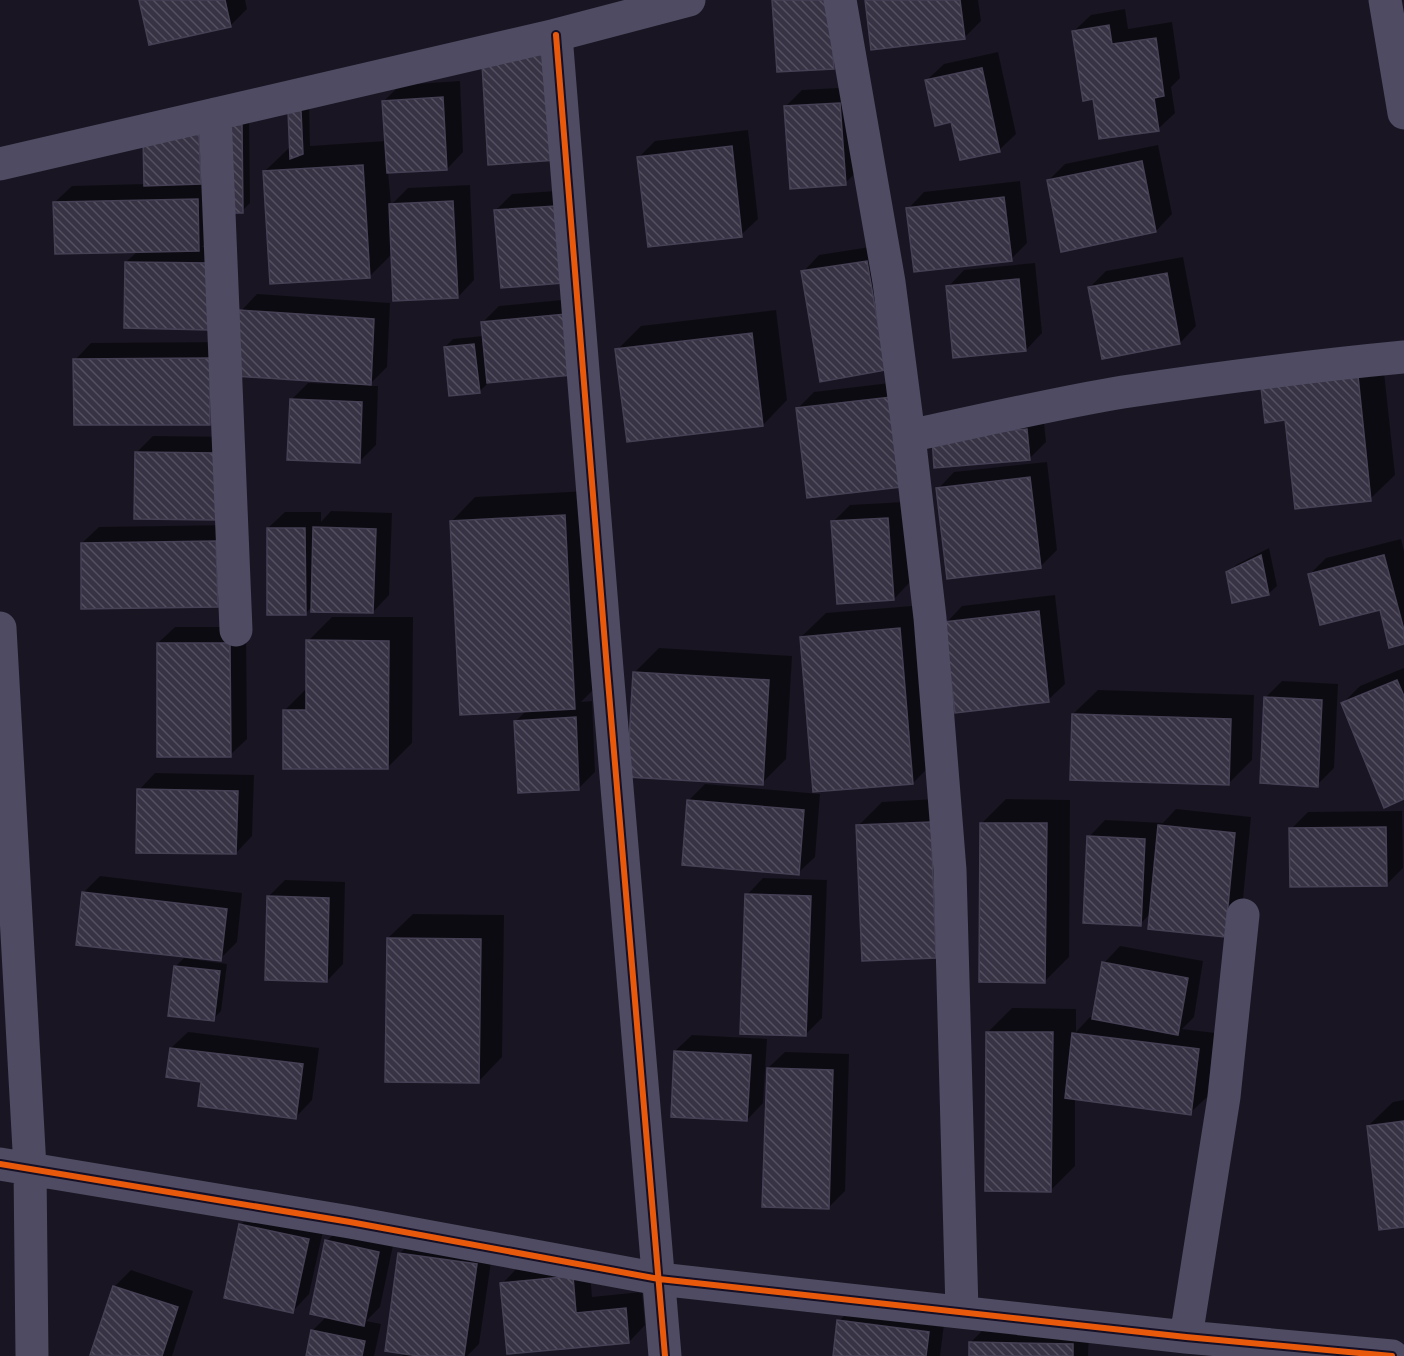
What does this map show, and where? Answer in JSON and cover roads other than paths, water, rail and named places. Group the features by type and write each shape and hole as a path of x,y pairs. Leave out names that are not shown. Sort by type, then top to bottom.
{"street":[{"path":"0,164 556,35 689,0"},
{"path":"840,0 889,282 930,618 950,870 962,1311"},
{"path":"1385,0 1404,113"},
{"path":"556,35 665,1356"},
{"path":"215,114 236,630"},
{"path":"909,436 1123,393 1293,368 1404,357"},
{"path":"0,628 15,1166 33,1356"},
{"path":"1186,1337 1224,1097 1243,915"},
{"path":"15,1166 350,1222 659,1279 1186,1337 1392,1356"}]}
